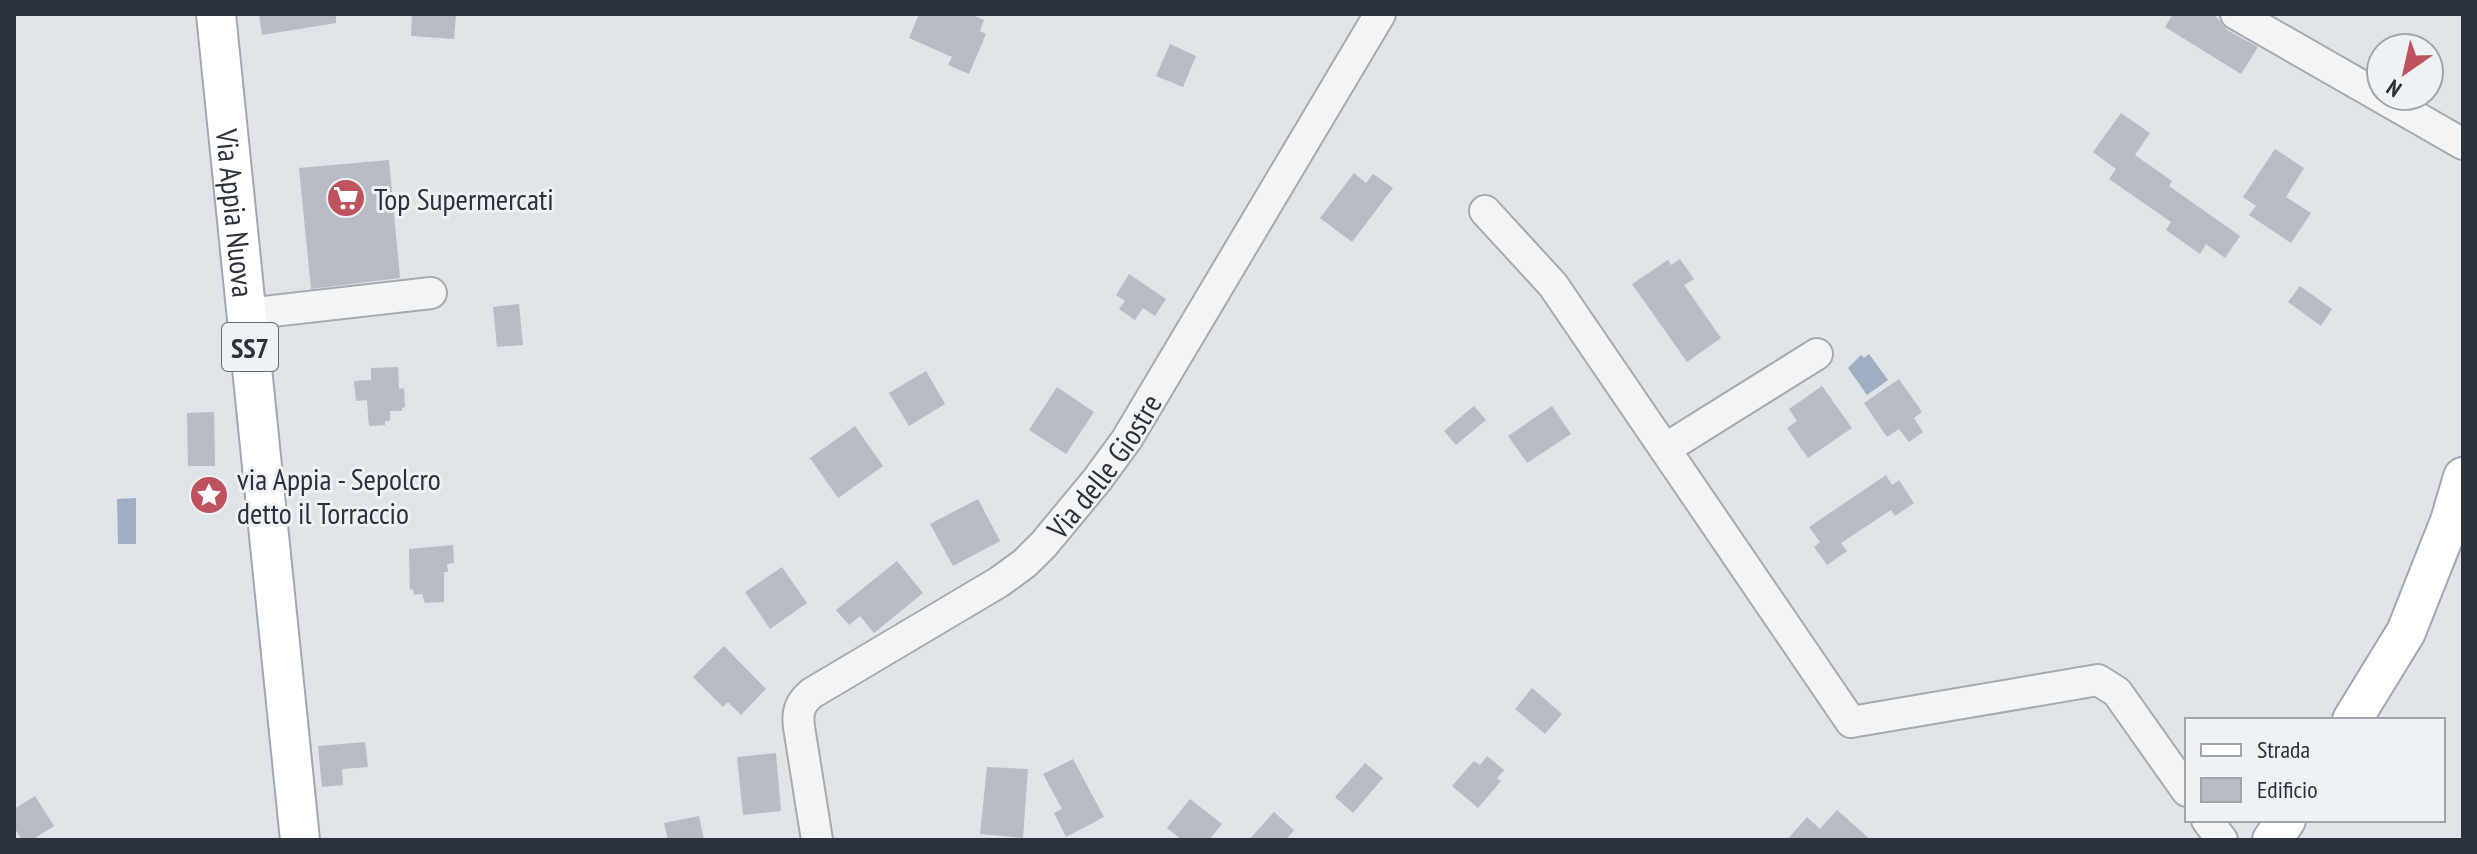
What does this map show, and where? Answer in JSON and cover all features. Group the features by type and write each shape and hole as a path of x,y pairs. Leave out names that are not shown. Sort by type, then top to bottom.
{"main road":[{"name":"Via Appia Nuova","path":"195,14 276,840"},
{"name":"Via Appia Nuova","path":"216,14 300,840"},
{"path":"2353,718 2406,632 2450,521 2463,477"}],"street":[{"name":"Via delle Giostre","path":"817,840 799,727 799,710 804,701 812,693 1005,578 1050,537 1097,480 1142,416 1380,14"},
{"path":"2236,14 2463,144"},
{"path":"1485,211 1553,285 1851,722 2098,680 2117,692 2185,788"},
{"path":"247,314 431,293"},
{"path":"1665,449 1817,354"},
{"path":"2208,822 2222,840"}],"water":[{"path":"1869,354 1888,380 1867,395 1848,368 1861,355 1864,358"},
{"path":"136,498 136,544 118,544 117,499"}],"building":[{"path":"259,14 336,14 336,23 262,35"},
{"path":"412,14 456,14 454,39 411,36"},
{"path":"919,14 970,14 984,20 980,31 986,34 969,74 948,65 952,57 909,38"},
{"path":"2173,14 2214,14 2227,30 2258,47 2241,74 2165,27"},
{"path":"1170,44 1196,56 1183,87 1156,76"},
{"path":"2121,113 2150,133 2135,155 2172,181 2169,186 2240,236 2225,258 2206,244 2200,254 2166,230 2171,222 2109,179 2116,169 2093,152"},
{"path":"2275,149 2304,168 2286,197 2311,213 2291,243 2249,215 2256,206 2243,197"},
{"path":"389,160 400,278 311,289 299,168"},
{"path":"1354,173 1366,183 1373,174 1393,188 1352,242 1320,218"},
{"path":"1680,259 1694,279 1684,285 1721,338 1687,362 1632,284 1668,260 1671,265"},
{"path":"1129,274 1166,299 1155,316 1143,308 1135,320 1119,309 1125,301 1116,295"},
{"path":"2300,286 2332,309 2321,326 2288,302"},
{"path":"519,304 523,345 497,347 493,307"},
{"path":"398,367 399,389 404,388 405,407 402,411 390,411 390,421 385,421 385,425 369,426 367,400 356,401 354,381 371,380 371,368"},
{"path":"926,371 945,404 909,426 889,393"},
{"path":"1899,379 1922,412 1914,418 1923,432 1909,442 1899,429 1887,437 1864,403"},
{"path":"1822,386 1852,428 1808,458 1787,428 1797,421 1789,409"},
{"path":"1057,387 1094,412 1066,454 1029,430"},
{"path":"1474,406 1486,420 1456,445 1444,431"},
{"path":"1552,406 1571,434 1527,463 1508,436"},
{"path":"214,412 215,466 188,466 187,413"},
{"path":"855,426 883,466 838,498 810,458"},
{"path":"1886,475 1892,485 1899,480 1914,503 1895,516 1891,510 1841,543 1847,551 1827,565 1814,547 1820,542 1809,527"},
{"path":"978,499 1000,541 953,566 930,524"},
{"path":"453,545 454,563 447,564 448,572 444,572 444,602 425,603 422,594 414,595 413,589 410,590 409,549"},
{"path":"897,561 923,593 874,633 860,616 849,625 836,610"},
{"path":"782,567 807,603 770,629 745,592"},
{"path":"724,646 766,689 741,715 728,702 723,707 693,677"},
{"path":"1532,688 1562,714 1545,734 1515,709"},
{"path":"365,742 368,767 342,769 343,785 322,787 318,746"},
{"path":"776,753 781,811 743,815 737,757"},
{"path":"1487,756 1504,770 1497,778 1501,781 1478,808 1452,786 1474,761 1480,765"},
{"path":"1073,759 1104,817 1066,837 1054,813 1062,809 1043,774"},
{"path":"1365,763 1383,778 1353,813 1335,797"},
{"path":"987,767 1028,769 1023,838 980,834"},
{"path":"35,796 54,826 32,840 22,840 14,827 14,809"},
{"path":"1190,799 1222,824 1209,840 1182,840 1167,828"},
{"path":"1837,810 1871,840 1787,840 1807,817 1820,829"},
{"path":"1274,812 1294,830 1286,840 1249,840"},
{"path":"699,816 704,840 668,840 664,823"}],"place":[{"name":"Top Supermercati","path":"346,198"},
{"name":"via Appia - Sepolcro detto il Torraccio","path":"209,495"}]}
